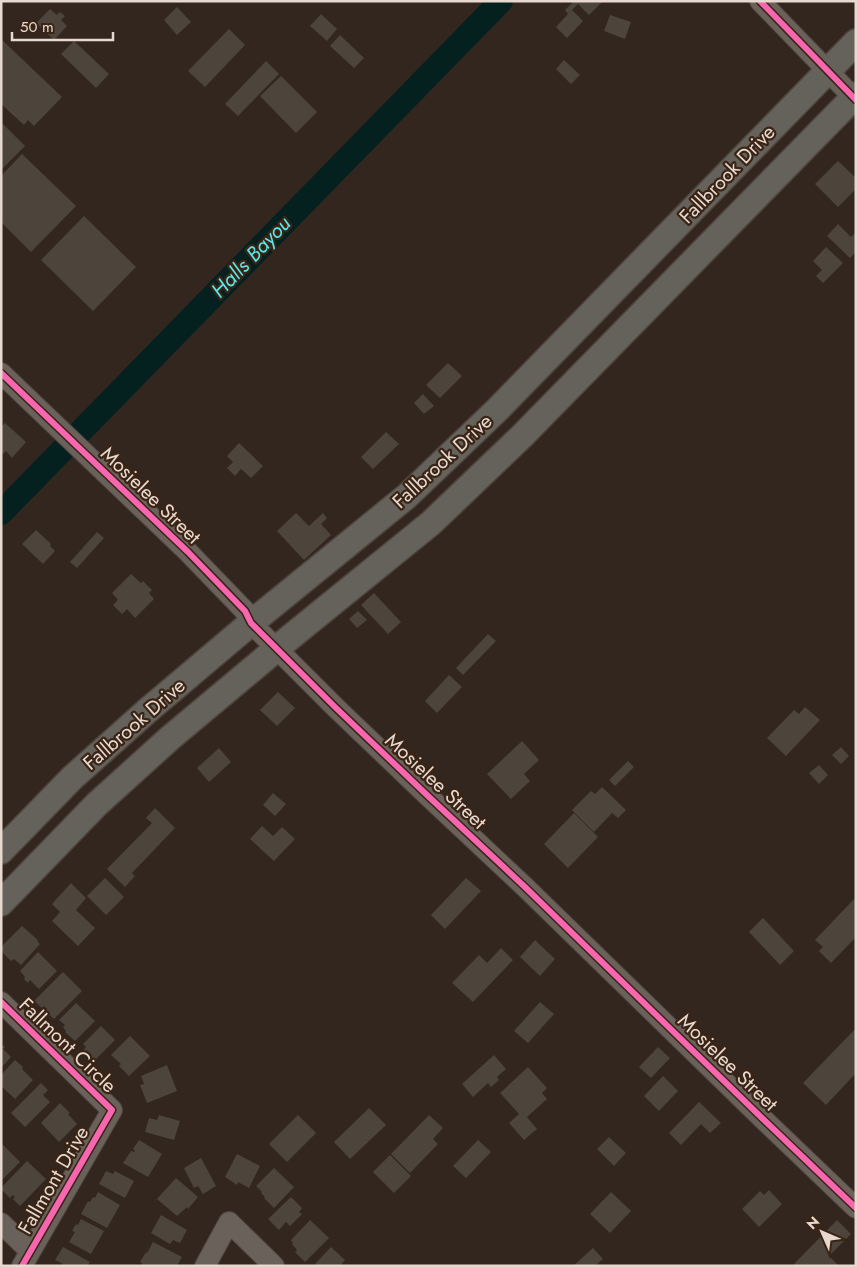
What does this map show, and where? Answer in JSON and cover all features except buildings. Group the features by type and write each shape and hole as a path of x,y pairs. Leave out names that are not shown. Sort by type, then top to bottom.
{"main road":[{"name":"Fallbrook Drive","path":"1,851 72,778 147,711 406,496 483,423 856,42"},
{"name":"Fallbrook Drive","path":"1,903 97,804 170,738 431,523 522,436 855,98"}],"street":[{"path":"760,1 855,98"},
{"name":"Mosielee Street","path":"1,373 188,552 245,611 251,623 335,707 526,888 856,1208"},
{"name":"Fallmont Circle","path":"1,1002 112,1110"},
{"name":"Fallmont Drive","path":"26,1259 112,1110"},
{"path":"205,1266 229,1222 274,1266"},
{"path":"1,1223 26,1259"}],"waterway":[{"name":"Halls Bayou","path":"1,513 501,1"}],"cycle path":[{"path":"760,1 856,100"},
{"path":"1,373 188,552 245,611 251,623 335,707 526,888 856,1208"},
{"path":"1,1002 112,1110 22,1266"}]}
